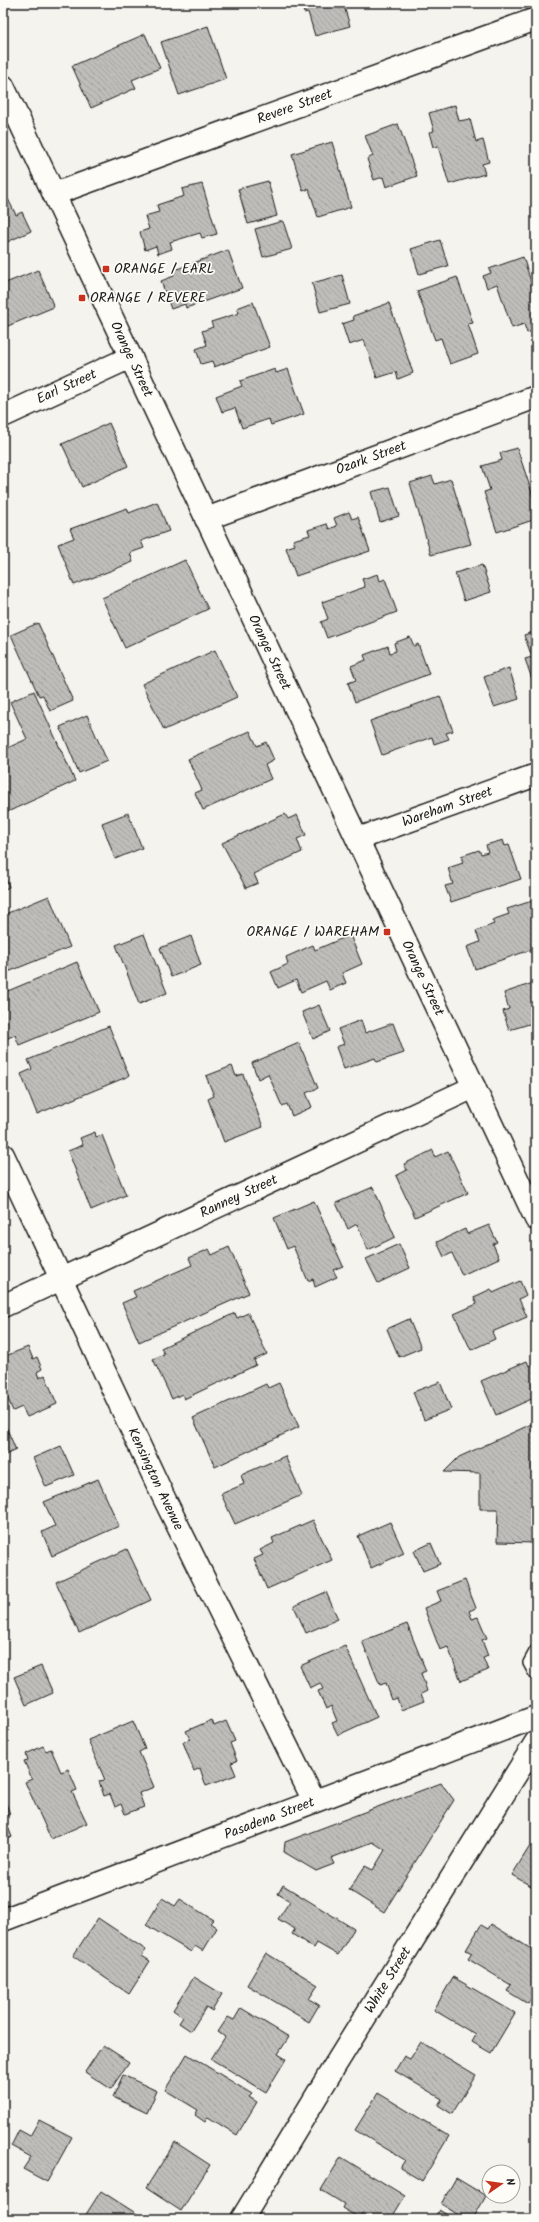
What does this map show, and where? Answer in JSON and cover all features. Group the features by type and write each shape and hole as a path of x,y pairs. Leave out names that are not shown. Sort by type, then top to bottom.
{"street":[{"name":"Revere Street","path":"54,194 536,19"},
{"name":"Orange Street","path":"3,86 536,1219"},
{"name":"Earl Street","path":"3,416 131,357"},
{"name":"Ozark Street","path":"206,519 536,397"},
{"name":"Wareham Street","path":"358,839 536,775"},
{"name":"Ranney Street","path":"3,1306 62,1280 474,1087"},
{"name":"Kensington Avenue","path":"3,1155 164,1498 314,1801"},
{"name":"Pasadena Street","path":"3,1920 536,1718"},
{"name":"White Street","path":"242,2219 334,2067 536,1742"}],"lane":[{"path":"536,1652 530,1663 536,1674"}],"building":[{"path":"301,3 343,3 350,26 315,36 308,12 304,13"},
{"path":"208,26 226,79 179,95 161,42"},
{"path":"145,34 160,68 132,80 136,88 91,108 72,66"},
{"path":"455,105 459,121 470,119 476,142 483,140 489,162 482,164 485,174 449,184 438,146 433,147 429,132 434,131 429,113"},
{"path":"398,124 417,176 386,187 383,177 374,180 367,159 373,156 365,136"},
{"path":"332,142 351,207 318,217 309,189 303,191 292,154"},
{"path":"268,181 277,216 248,224 238,189"},
{"path":"202,184 217,234 202,238 200,233 170,242 172,249 158,254 156,246 145,250 140,232 149,229 145,216 159,212 157,205 184,196 182,189"},
{"path":"7,197 16,215 22,212 31,231 3,244 3,199"},
{"path":"283,221 292,249 263,257 255,229"},
{"path":"440,240 448,266 419,274 411,249"},
{"path":"228,250 242,288 186,308 185,304 171,309 161,281 174,276 172,271"},
{"path":"523,257 536,297 536,330 527,333 524,324 512,328 497,284 487,288 483,276 491,273 489,269"},
{"path":"38,270 54,307 3,328 3,284"},
{"path":"342,275 350,304 320,312 312,283"},
{"path":"457,277 473,323 468,324 478,354 450,364 441,338 435,340 417,291"},
{"path":"253,302 270,347 214,367 212,361 201,364 196,349 207,345 202,331 213,327 211,322 239,313 237,308"},
{"path":"389,303 413,373 398,379 396,372 377,378 364,340 349,345 342,324 354,320 353,316"},
{"path":"275,369 276,373 288,369 304,414 271,425 269,419 242,428 235,408 222,412 216,396 242,386 240,381"},
{"path":"109,423 128,466 82,487 62,444"},
{"path":"517,448 536,505 536,519 497,532 484,492 490,490 482,466 502,460 500,453"},
{"path":"432,476 435,484 451,479 471,544 431,555 410,483"},
{"path":"390,487 399,516 380,522 371,492"},
{"path":"157,502 169,531 141,541 144,548 130,553 133,562 74,585 58,544 74,538 70,529 127,508 129,513"},
{"path":"349,512 352,519 358,517 370,551 296,576 286,548 295,545 293,540 310,535 308,530 327,524 329,529 337,526 334,518"},
{"path":"185,560 208,609 125,648 102,598"},
{"path":"482,565 491,592 464,601 455,573"},
{"path":"378,574 380,581 385,579 397,612 327,638 321,622 328,619 322,602 365,587 362,579"},
{"path":"38,623 73,701 50,711 43,695 39,696 11,635"},
{"path":"536,631 536,678 532,679 525,659 532,657 524,635"},
{"path":"410,637 414,646 418,644 429,674 355,702 348,683 356,680 351,666 366,660 364,655 388,646 390,653 396,651 394,643"},
{"path":"215,650 237,697 164,730 142,684"},
{"path":"509,668 519,699 494,707 484,677"},
{"path":"34,691 75,781 3,814 3,750 27,739 10,702"},
{"path":"440,696 453,731 446,733 449,739 434,744 432,737 382,755 370,721"},
{"path":"87,715 107,761 79,773 60,727"},
{"path":"250,731 257,746 266,742 274,760 265,765 271,779 203,810 195,793 202,790 188,759"},
{"path":"128,813 142,848 115,859 102,823"},
{"path":"285,814 288,819 297,815 306,835 297,839 302,852 254,874 258,883 246,888 222,843"},
{"path":"503,840 505,846 509,845 521,879 451,902 445,886 453,884 448,868 463,863 461,856 479,850 481,854 488,852 486,845"},
{"path":"536,845 536,865 530,847"},
{"path":"3,871 9,887 3,890"},
{"path":"49,896 70,947 3,974 3,915"},
{"path":"532,901 536,907 536,948 475,969 467,947 480,942 476,931 494,924 492,920 509,914 507,909"},
{"path":"144,934 167,993 139,1004 116,945"},
{"path":"350,935 362,964 342,973 346,983 330,990 326,981 301,992 296,980 278,988 271,972 288,964 286,957 313,945 315,950"},
{"path":"191,936 201,965 171,977 160,948"},
{"path":"77,962 99,1012 19,1045 15,1035 3,1040 3,993"},
{"path":"536,982 536,1022 509,1030 503,1011 509,1009 504,993"},
{"path":"319,1005 330,1031 313,1039 302,1012"},
{"path":"361,1020 365,1033 393,1023 404,1053 377,1062 375,1058 344,1069 336,1047 344,1044 338,1029"},
{"path":"109,1026 129,1076 37,1114 21,1074 32,1069 28,1060"},
{"path":"299,1043 318,1088 306,1093 312,1107 292,1116 287,1104 282,1106 268,1074 258,1079 252,1063"},
{"path":"232,1066 236,1076 243,1074 263,1127 224,1142 208,1099 214,1096 206,1076"},
{"path":"95,1132 96,1137 102,1135 126,1195 91,1210 68,1151 83,1145 80,1138"},
{"path":"433,1150 435,1157 448,1151 468,1193 415,1217 396,1176 407,1170 404,1164"},
{"path":"373,1187 395,1237 368,1250 357,1224 348,1229 336,1203"},
{"path":"314,1201 343,1266 333,1270 337,1277 315,1287 313,1279 308,1281 293,1246 287,1249 274,1218"},
{"path":"489,1225 497,1242 493,1244 499,1258 462,1275 452,1253 444,1257 437,1242 465,1229 467,1234"},
{"path":"399,1244 410,1268 378,1283 366,1259"},
{"path":"229,1247 249,1293 139,1342 122,1303 136,1297 133,1291 192,1265 189,1258 209,1249 212,1255"},
{"path":"520,1281 526,1295 519,1299 527,1317 492,1332 495,1339 471,1350 454,1314 477,1304 474,1297 491,1289 493,1293"},
{"path":"235,1313 237,1318 248,1313 267,1354 254,1360 256,1365 184,1399 182,1394 172,1399 153,1359 164,1354 161,1348"},
{"path":"409,1319 421,1348 399,1357 387,1329"},
{"path":"28,1347 33,1359 37,1357 42,1369 37,1372 39,1378 45,1375 57,1404 27,1417 22,1407 13,1411 3,1387 3,1357"},
{"path":"527,1361 529,1366 536,1362 536,1397 496,1415 481,1381"},
{"path":"440,1382 451,1409 424,1420 413,1392"},
{"path":"279,1383 299,1427 215,1467 193,1418 266,1384 268,1388"},
{"path":"3,1420 16,1450 3,1456"},
{"path":"536,1422 536,1543 497,1542 498,1509 480,1509 480,1473 444,1472 459,1457"},
{"path":"61,1446 74,1475 46,1487 33,1458"},
{"path":"285,1456 302,1495 235,1524 221,1494 244,1484 241,1475"},
{"path":"98,1479 119,1526 52,1556 42,1532 55,1526 44,1502"},
{"path":"313,1520 332,1560 267,1589 254,1559 263,1555 260,1550 274,1543 272,1538"},
{"path":"390,1522 404,1553 371,1568 358,1536"},
{"path":"431,1543 440,1564 423,1571 414,1551"},
{"path":"127,1549 151,1600 79,1633 56,1582"},
{"path":"465,1580 476,1608 469,1611 472,1619 478,1617 487,1638 482,1640 488,1656 483,1658 488,1670 461,1681 448,1647 440,1650 424,1608 441,1601 437,1591"},
{"path":"326,1592 338,1619 306,1633 294,1606"},
{"path":"407,1624 426,1671 421,1673 427,1691 421,1694 424,1701 401,1710 397,1698 392,1700 386,1683 380,1685 362,1641"},
{"path":"345,1646 377,1717 338,1735 332,1723 337,1721 331,1706 326,1709 318,1691 323,1689 320,1683 310,1688 300,1666"},
{"path":"41,1666 53,1693 26,1705 14,1677"},
{"path":"212,1720 214,1726 226,1721 235,1741 230,1743 237,1761 231,1763 236,1775 206,1786 200,1768 194,1771 183,1742 190,1739 186,1731"},
{"path":"133,1721 145,1749 139,1752 154,1787 139,1793 144,1807 125,1814 121,1804 115,1807 110,1794 104,1796 99,1781 105,1780 88,1740"},
{"path":"43,1746 46,1751 51,1749 61,1772 68,1769 77,1790 72,1792 87,1823 51,1839 25,1782 32,1779 24,1761 28,1760 26,1754"},
{"path":"441,1783 454,1800 384,1912 349,1890 365,1866 373,1870 385,1850 373,1842 331,1858 334,1864 316,1871 284,1852 285,1842"},
{"path":"3,1796 10,1814 4,1817 12,1837 3,1840"},
{"path":"530,1846 536,1850 536,1889 512,1875"},
{"path":"283,1885 354,1929 338,1955 317,1943 314,1948 292,1934 295,1929 278,1919 290,1901 278,1894"},
{"path":"162,1898 175,1906 180,1899 213,1920 210,1923 217,1928 203,1951 195,1946 191,1952 146,1925"},
{"path":"98,1918 146,1950 142,1956 150,1961 129,1994 73,1956"},
{"path":"491,1924 536,1952 536,1991 528,2004 507,1991 511,1985 468,1959 472,1953 466,1950 481,1925 488,1929"},
{"path":"266,1953 318,1985 309,1999 319,2005 309,2022 247,1985"},
{"path":"194,1977 222,1994 212,2011 206,2007 191,2031 179,2023 183,2017 173,2010"},
{"path":"453,1977 515,2013 491,2053 472,2042 476,2035 434,2010"},
{"path":"241,2008 289,2037 278,2054 286,2059 266,2092 211,2059 225,2037 218,2032 228,2017 234,2020"},
{"path":"421,2042 476,2075 452,2114 438,2105 442,2099 395,2071 404,2056 410,2059"},
{"path":"103,2045 129,2062 111,2089 85,2072"},
{"path":"187,2054 252,2094 249,2097 257,2102 237,2135 208,2117 205,2122 195,2115 198,2110 165,2090"},
{"path":"123,2075 157,2091 147,2113 113,2097"},
{"path":"378,2093 449,2136 422,2181 400,2168 405,2160 355,2130"},
{"path":"39,2120 72,2137 47,2182 23,2169 31,2157 11,2146 19,2130 30,2136"},
{"path":"175,2142 210,2165 181,2211 146,2188"},
{"path":"341,2157 405,2196 391,2219 369,2219 362,2213 359,2218 342,2208 344,2204 321,2190"},
{"path":"456,2178 481,2193 481,2204 473,2219 465,2219 441,2204"},
{"path":"101,2191 145,2219 83,2219"},
{"path":"439,2210 454,2219 433,2219"}],"place":[{"name":"ORANGE / EARL","path":"106,269"},
{"name":"ORANGE / REVERE","path":"82,298"},
{"name":"ORANGE / WAREHAM","path":"387,932"}]}
